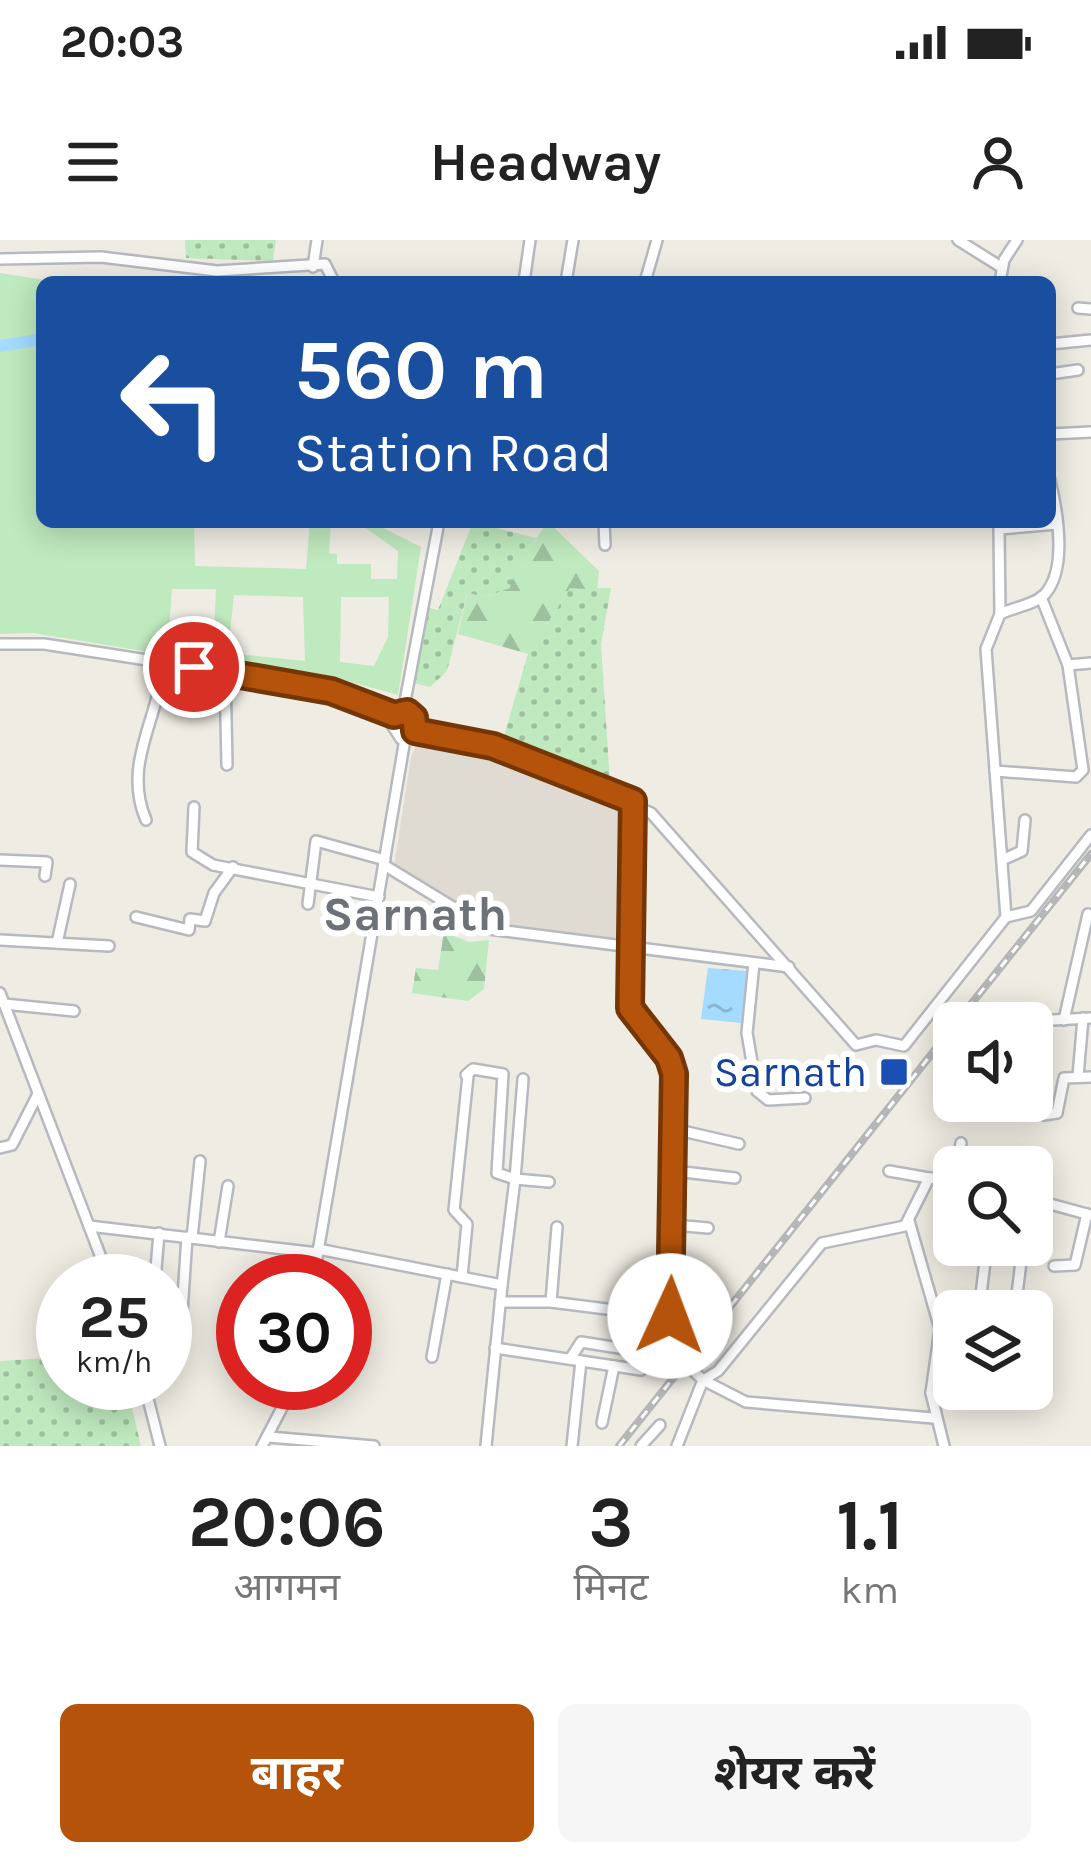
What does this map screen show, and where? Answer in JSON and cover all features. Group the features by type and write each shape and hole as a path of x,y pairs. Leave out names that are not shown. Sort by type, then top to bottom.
{"street":[{"path":"313,267 316,240"},
{"path":"525,276 530,240"},
{"path":"567,276 573,240"},
{"path":"647,276 657,240"},
{"path":"958,240 1001,267"},
{"path":"1000,276 1017,240"},
{"path":"0,259 101,257 218,271 329,265 332,276"},
{"path":"1078,308 1091,310"},
{"path":"1056,343 1091,340"},
{"path":"1056,373 1078,370"},
{"path":"1056,434 1091,432"},
{"path":"1000,614 1041,598 1054,574 1056,518"},
{"path":"405,739 391,731 399,714 438,528"},
{"path":"604,528 605,545"},
{"path":"1006,917 986,662 988,634 1000,614 999,530 1018,528"},
{"path":"995,772 1076,777 1083,770 1087,748 1068,665 1041,598"},
{"path":"0,644 44,644 331,691 414,718 415,731"},
{"path":"146,820 136,795 138,754 159,701 164,662"},
{"path":"1068,665 1091,663"},
{"path":"225,672 227,765"},
{"path":"318,1254 405,739 415,731 493,746 633,801 681,841 856,1045 876,1040 904,1046 911,1042 1006,917 1031,911 1091,836"},
{"path":"633,801 630,1008 669,1058 674,1129 670,1316 674,1353 704,1380 746,1402 933,1418"},
{"path":"194,806 192,851 213,865 379,897"},
{"path":"1002,860 1022,851 1025,820"},
{"path":"308,904 316,842 385,863 489,928 789,967"},
{"path":"0,860 47,862 46,876"},
{"path":"136,916 189,930 190,920 205,921 214,893 233,867"},
{"path":"57,943 70,884"},
{"path":"1064,1020 1087,937 1088,914"},
{"path":"0,940 109,946"},
{"path":"754,963 747,1033 757,1091 768,1100 806,1098"},
{"path":"74,1010 2,1004 99,1254"},
{"path":"1053,1021 1087,1018 1078,1076"},
{"path":"462,1277 467,1224 454,1210 466,1127 467,1076 473,1069 503,1074 497,1174 549,1182"},
{"path":"1053,1114 1057,1113 1064,1078 1091,1077"},
{"path":"487,1446 524,1078"},
{"path":"0,1148 12,1145 38,1094"},
{"path":"674,1129 739,1144"},
{"path":"188,1254 200,1161"},
{"path":"889,1171 933,1178"},
{"path":"674,1172 735,1178"},
{"path":"677,1446 704,1380 718,1371 821,1243 898,1230 909,1221 929,1178"},
{"path":"219,1242 229,1186"},
{"path":"1053,1204 1089,1214 1075,1265 1054,1266"},
{"path":"909,1221 940,1329 931,1393 933,1418 944,1446"},
{"path":"674,1225 708,1228"},
{"path":"88,1226 318,1251 502,1285"},
{"path":"551,1302 557,1228"},
{"path":"158,1254 160,1233"},
{"path":"432,1357 447,1274"},
{"path":"500,1302 551,1302 670,1316"},
{"path":"572,1446 581,1342 638,1351 672,1341"},
{"path":"495,1348 640,1370"},
{"path":"602,1423 614,1366"},
{"path":"151,1410 160,1446"},
{"path":"282,1410 266,1442 374,1446"},
{"path":"641,1446 660,1425"}],"shaded area":[{"path":"429,735 630,809 628,944 498,926 461,910 394,866 411,757 417,742"}],"green space":[{"path":"185,240 276,240 273,261 186,258"},
{"path":"0,273 36,279 36,528 194,528 195,566 306,569 309,528 331,528 329,553 337,554 337,564 371,564 371,579 397,579 398,551 365,528 383,528 421,547 398,695 322,674 226,659 213,651 216,589 172,589 167,655 34,633 0,634","holes":["234,595 303,597 305,661 228,653","341,597 389,597 388,637 374,666 340,662"]},
{"path":"471,528 497,528 536,538 517,564 511,588 488,596 467,594 447,671 430,687 409,682 422,606 438,610"},
{"path":"544,528 554,528 599,571 597,590 570,588 528,654 458,634 467,594 488,596 510,588 517,564"},
{"path":"570,588 611,588 601,644 610,783 503,739 528,654"},
{"path":"444,932 469,942 489,940 484,989 468,1001 412,993 416,968 438,970"},
{"path":"36,1359 36,1410 132,1410 141,1446 0,1446 0,1361"}],"water":[{"path":"708,968 747,971 741,1023 701,1019"}],"waterway":[{"path":"0,346 36,340"}],"railway":[{"path":"973,1002 1091,854"},
{"path":"619,1446 933,1052"}],"place":[{"name":"Sarnath","path":"894,1072"}],"district":[{"name":"Sarnath","path":"415,914"}],"route":[{"path":"194,667 320,688 394,715 407,712 414,718 415,731 493,746 633,801 630,1008 669,1058 674,1074 670,1316"}]}
